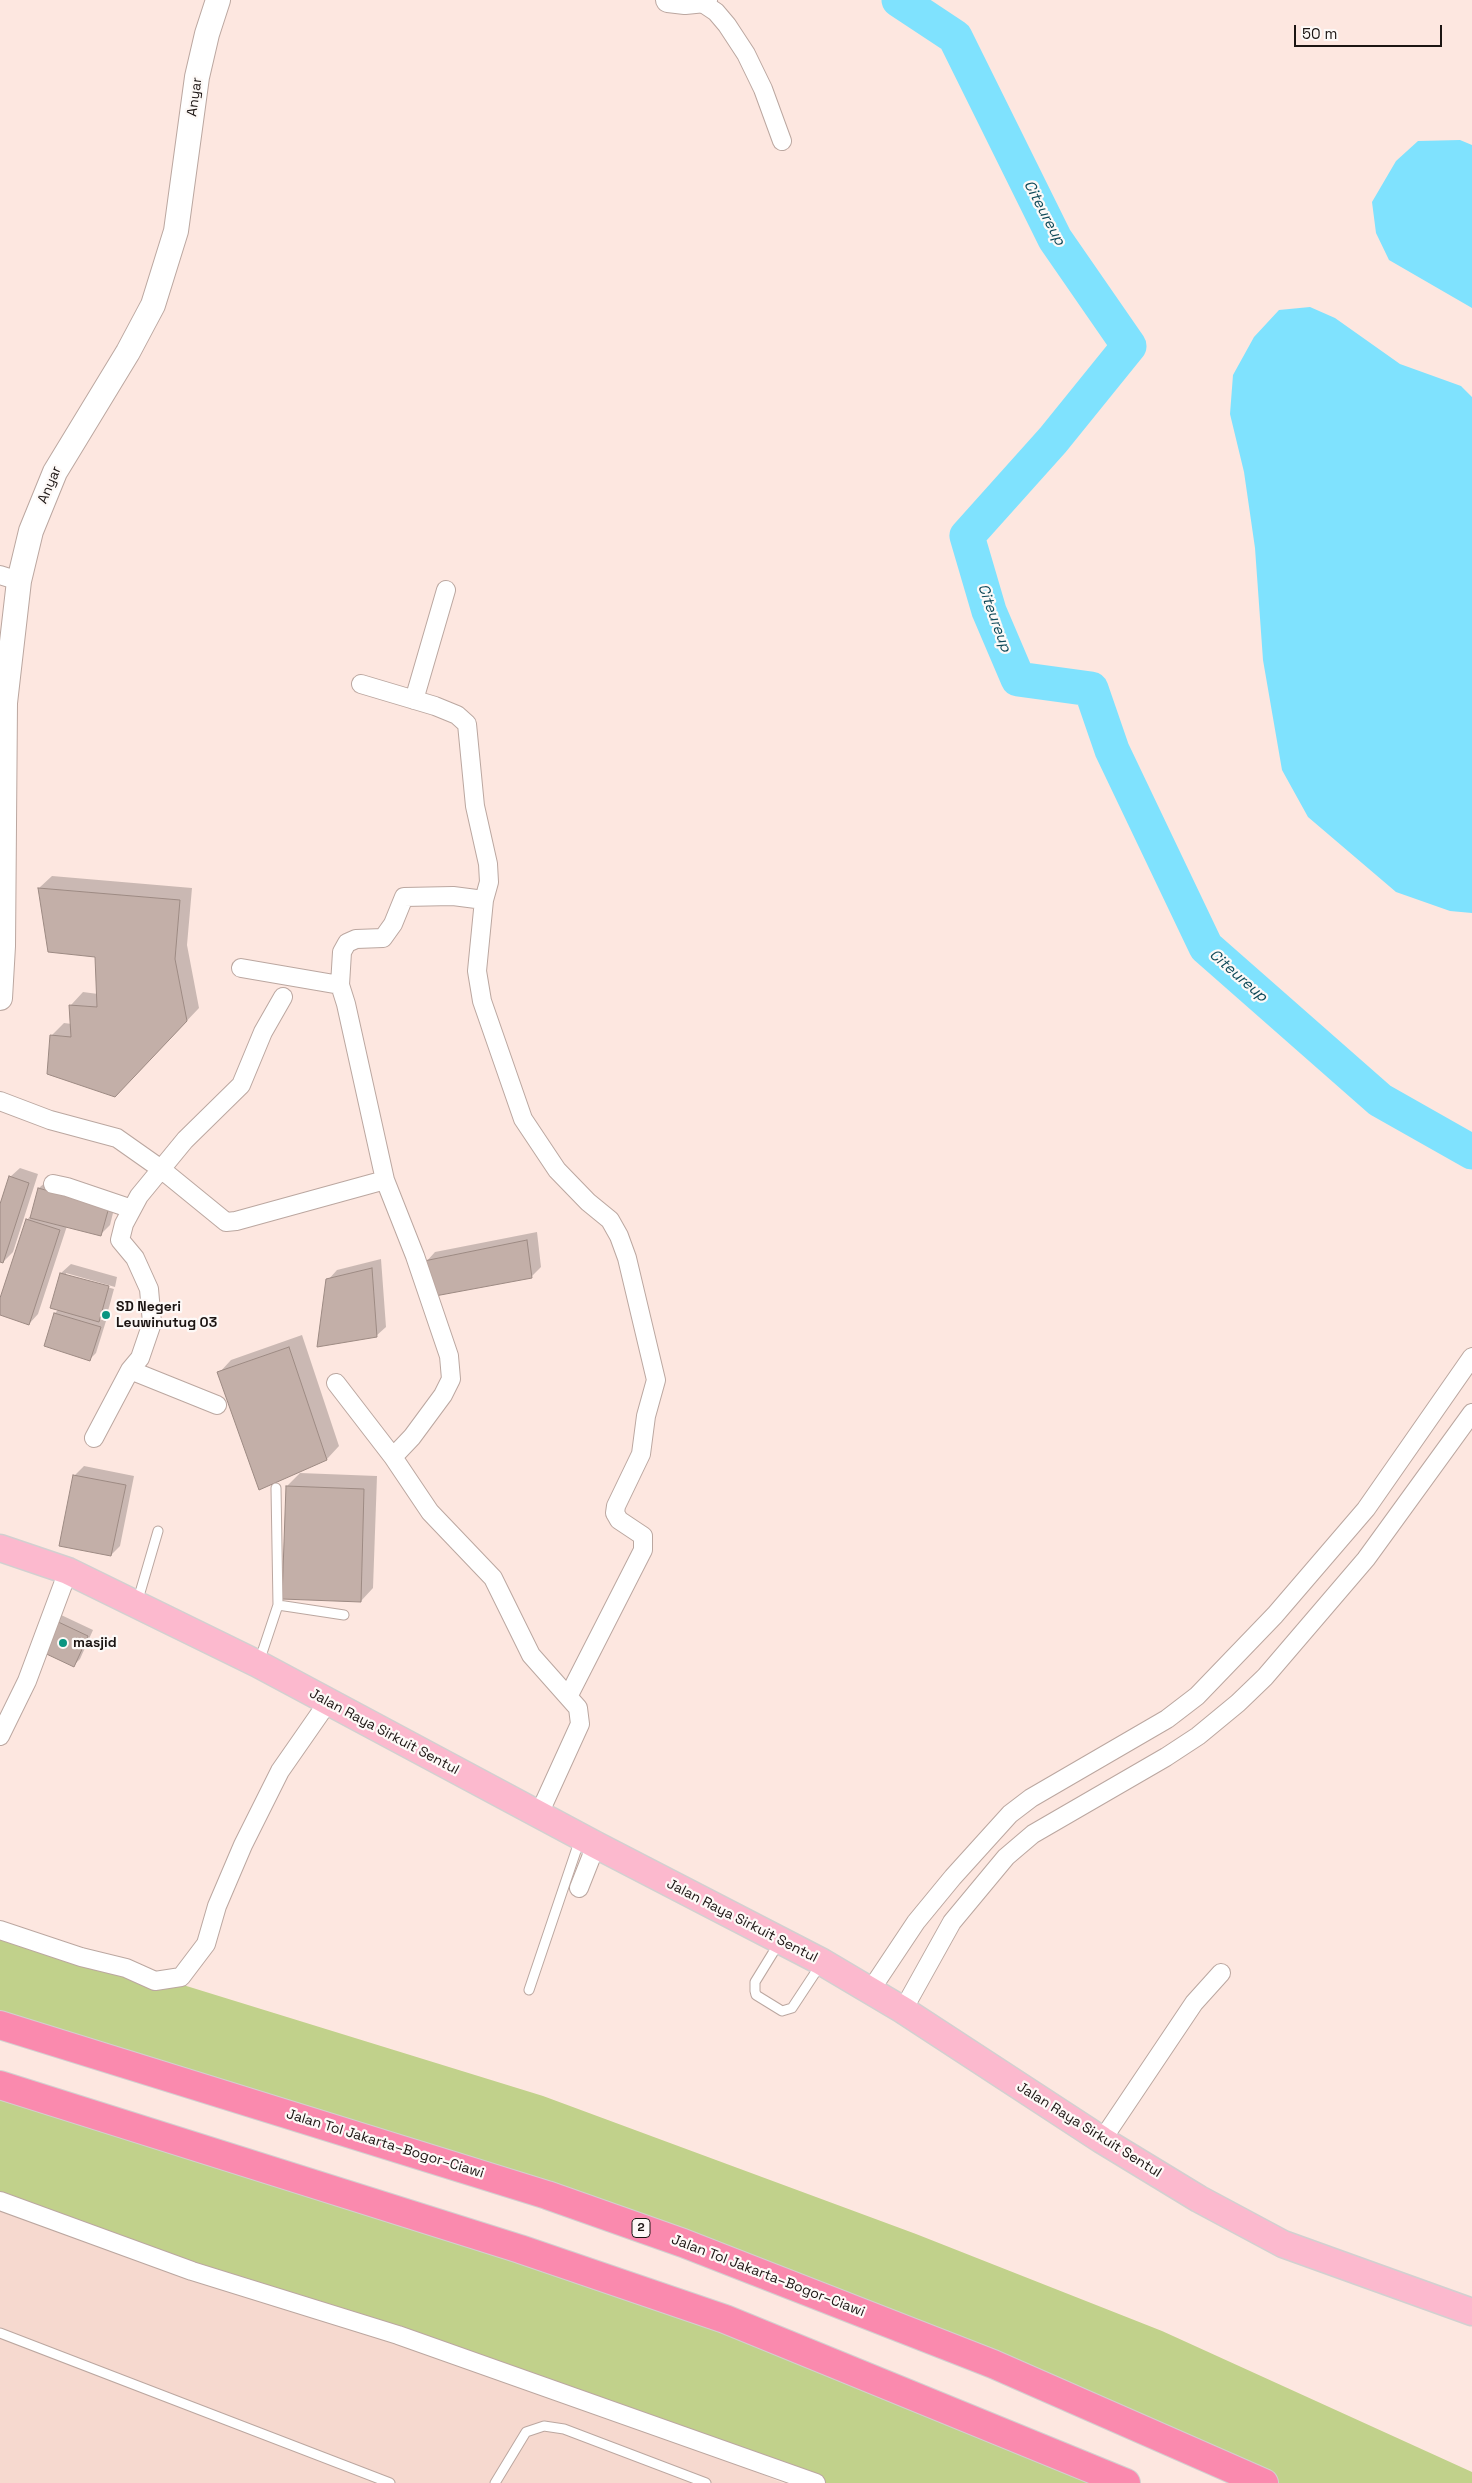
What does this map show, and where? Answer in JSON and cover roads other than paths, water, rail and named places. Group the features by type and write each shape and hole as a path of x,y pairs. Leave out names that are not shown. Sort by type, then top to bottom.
{"highway":[{"name":"Jalan Tol Jakarta–Bogor–Ciawi","path":"0,2025 547,2194 683,2243 993,2364 1264,2483"},
{"path":"0,2086 511,2246 725,2319 1126,2483"}],"main road":[{"name":"Jalan Raya Sirkuit Sentul","path":"0,1548 68,1572 258,1664 588,1841 822,1962 903,2010 1102,2140 1199,2199 1283,2244 1472,2312"}],"street":[{"name":"Anyar","path":"0,998 3,946 4,703 10,578 54,472 128,352 153,305 176,232 197,76 207,34 218,0"},
{"path":"668,0 703,1 716,12 746,54 763,89 782,141"},
{"path":"414,700 446,590"},
{"path":"362,684 457,714 467,724 475,806 488,864 490,882 484,900 477,971 479,988 522,1119 557,1170 588,1202 610,1220 619,1236 656,1380 646,1416 641,1454 616,1506 615,1513 619,1520 643,1536 642,1550 569,1695"},
{"path":"393,1457 429,1417 451,1379 450,1356 415,1256 384,1180 346,1004 340,985 342,952 347,943 356,939 383,938 393,924 404,897 453,896 484,900"},
{"path":"241,968 340,985"},
{"path":"94,1438 130,1370 140,1358 152,1323 149,1289 135,1258 120,1240 121,1232 139,1196 161,1169 185,1140 241,1085 264,1032 283,997"},
{"path":"0,1101 65,1125 117,1138 161,1169 226,1222 236,1221 384,1180"},
{"path":"54,1184 132,1209"},
{"path":"870,1991 916,1922 953,1877 1010,1814 1032,1798 1167,1719 1197,1696 1275,1615 1366,1509 1472,1357"},
{"path":"130,1370 217,1405"},
{"path":"336,1383 393,1457 430,1512 493,1578 531,1656 569,1695 578,1708 580,1724 539,1814"},
{"path":"903,2010 952,1922 1006,1858 1033,1834 1166,1757 1198,1736 1238,1703 1301,1637 1366,1559 1472,1414"},
{"path":"0,1736 27,1681 68,1572"},
{"path":"0,1930 81,1957 126,1968 156,1981 181,1976 206,1944 217,1906 243,1845 280,1771 328,1702"},
{"path":"579,1888 588,1841"},
{"path":"953,1877 976,1892"},
{"path":"1102,2140 1194,2003 1221,1973"},
{"path":"0,2201 192,2271 398,2335 816,2483"}],"lane":[{"path":"258,1664 278,1605 276,1488"},
{"path":"136,1604 158,1531"},
{"path":"278,1605 344,1615"},
{"path":"529,1990 588,1841"},
{"path":"781,1940 755,1987 756,1995 782,2011 792,2008 822,1962"},
{"path":"0,2333 390,2483"},
{"path":"495,2483 526,2432 544,2426 564,2429 706,2483"}],"water":[{"path":"1460,140 1472,145 1472,308 1389,260 1376,233 1372,202 1396,161 1418,141"},
{"path":"1310,307 1335,318 1400,364 1461,386 1472,397 1472,913 1450,911 1396,892 1308,817 1282,770 1263,660 1255,548 1244,472 1230,414 1233,375 1254,337 1279,310"}],"waterway":[{"name":"Citeureup","path":"899,0 955,37 1055,239 1129,346 1053,440 967,536 989,611 1018,679 1091,689 1112,750 1206,947 1380,1100 1472,1152"}],"place":[{"name":"SD Negeri Leuwinutug 03","path":"106,1315"},
{"name":"masjid","path":"63,1643"}]}
